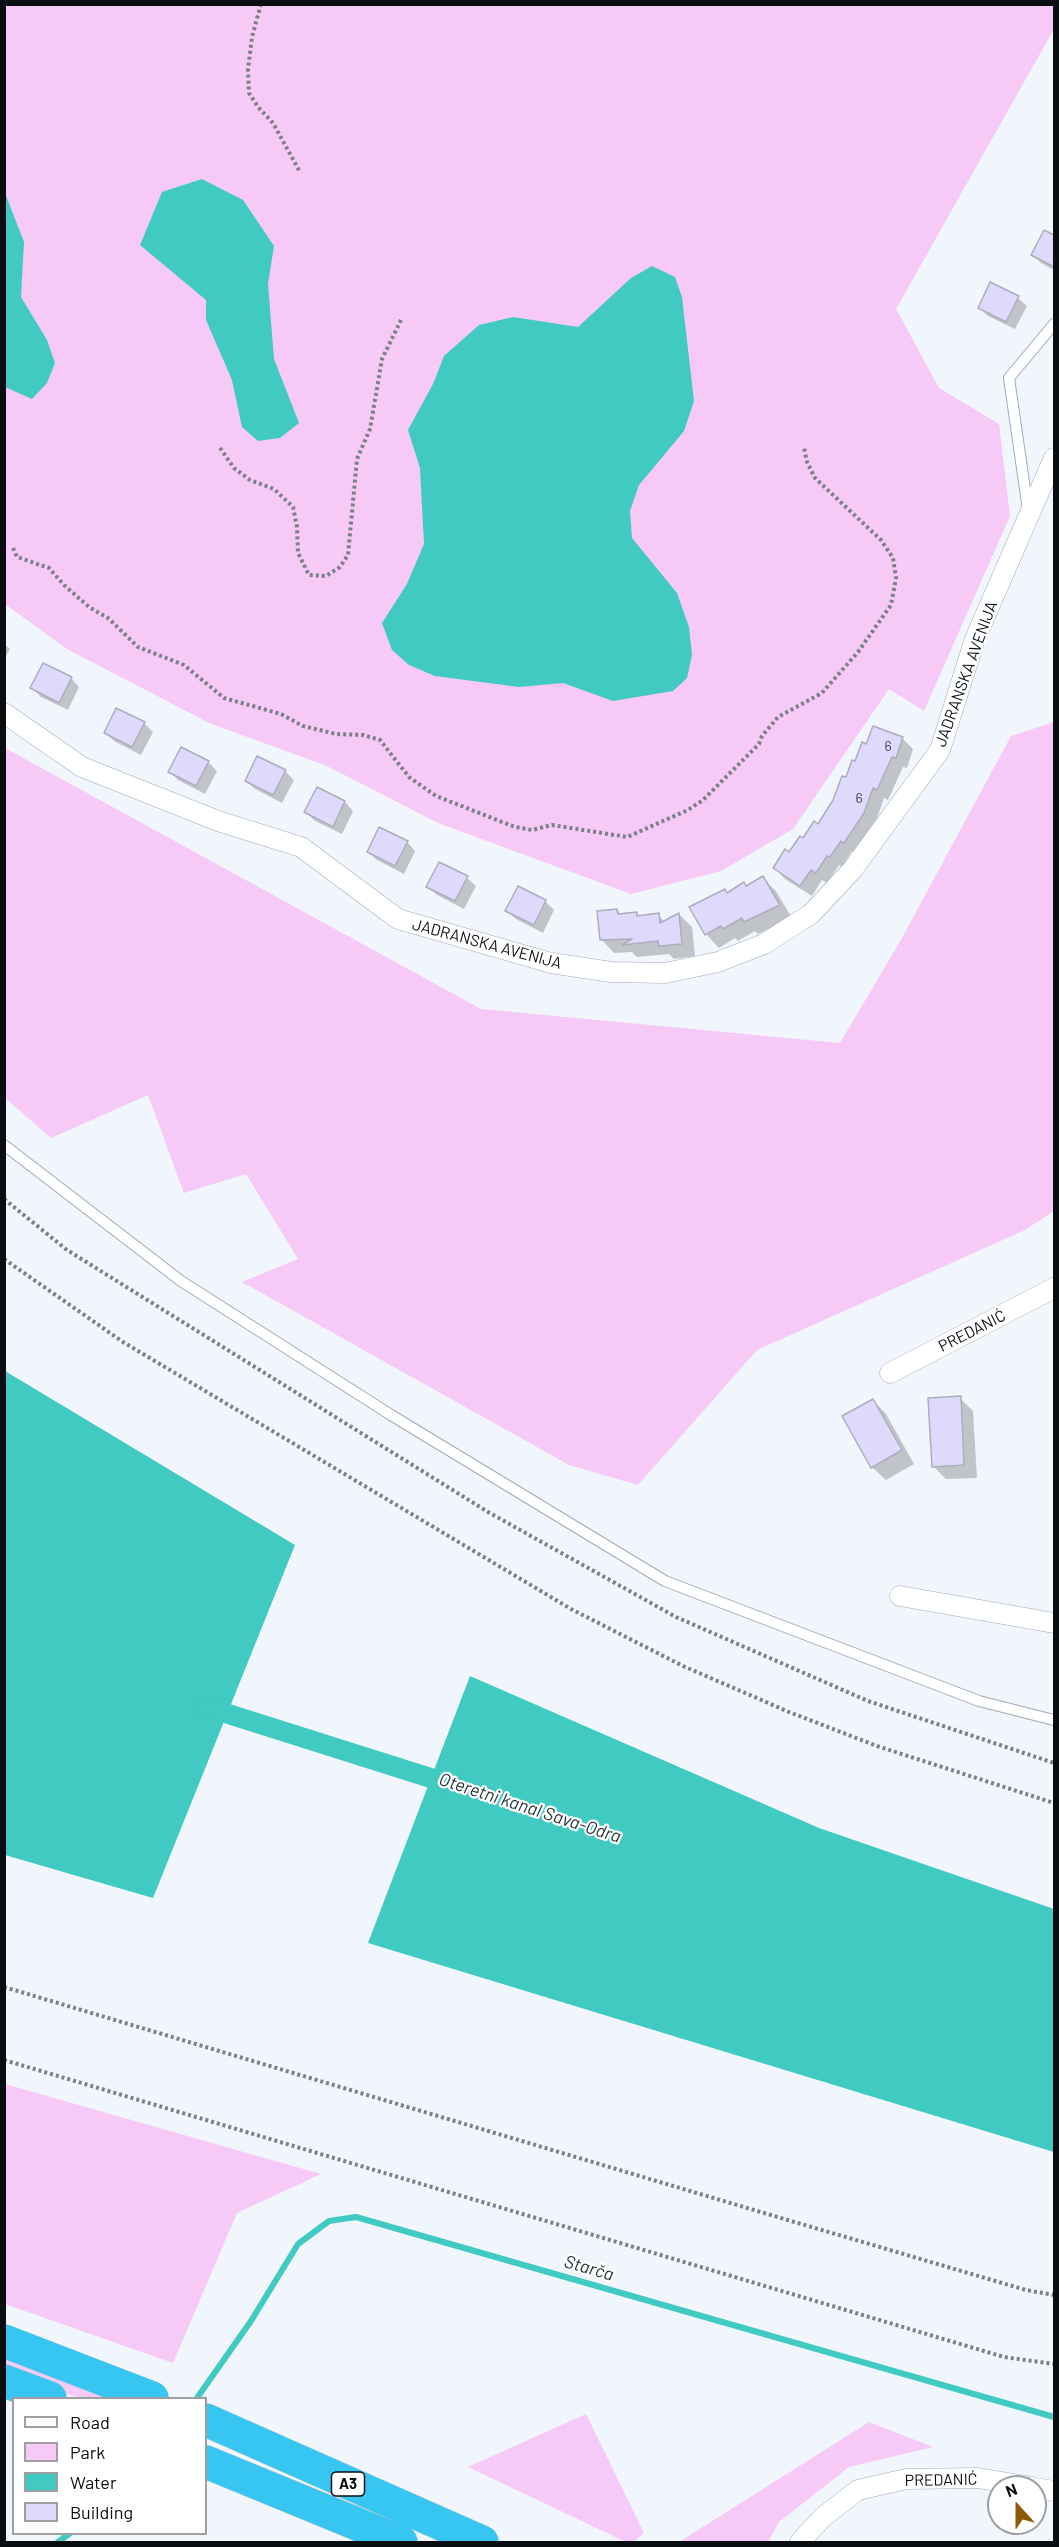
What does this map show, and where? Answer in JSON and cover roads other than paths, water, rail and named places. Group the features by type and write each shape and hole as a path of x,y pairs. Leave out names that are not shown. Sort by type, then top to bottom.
{"highway":[{"path":"4,2341 143,2395"},
{"path":"4,2381 47,2397"},
{"name":"A3","path":"210,2422 482,2542"},
{"name":"A3","path":"207,2462 401,2542"}],"street":[{"name":"JADRANSKA AVENIJA","path":"4,713 82,767 218,821 301,847 398,919 550,963 611,972 665,973 718,962 764,944 811,914 853,869 940,750 975,639 1054,458"},
{"name":"PREDANIĆ","path":"891,1373 1054,1288"},
{"path":"900,1596 1054,1623"},
{"name":"PREDANIĆ","path":"800,2542 823,2517 858,2490 906,2479 987,2479"}],"lane":[{"path":"1029,516 1009,378 1054,324"},
{"path":"4,1146 181,1281 391,1415 665,1581 979,1701 1054,1720"}],"water":[{"path":"202,179 243,200 274,246 268,284 274,359 299,423 280,438 258,441 242,427 232,380 206,320 206,300 140,245 162,192"},
{"path":"5,193 24,242 21,297 47,340 55,363 47,383 32,399 5,387"},
{"path":"652,266 675,277 682,297 694,401 684,431 639,485 630,511 632,538 677,593 689,627 692,655 687,678 673,691 613,701 563,683 519,687 435,676 409,665 392,650 382,623 407,584 424,544 420,468 408,430 433,384 444,356 479,325 513,317 578,327 631,278"},
{"path":"5,1371 295,1545 153,1898 5,1855"},
{"path":"470,1676 819,1828 1054,1909 1054,2152 368,1943"}],"waterway":[{"name":"Oteretni kanal Sava-Odra","path":"203,1706 456,1786"},
{"name":"Starča","path":"198,2397 251,2321 298,2244 329,2221 356,2217 1054,2417"},
{"name":"Starča","path":"58,2542 68,2535"}]}
